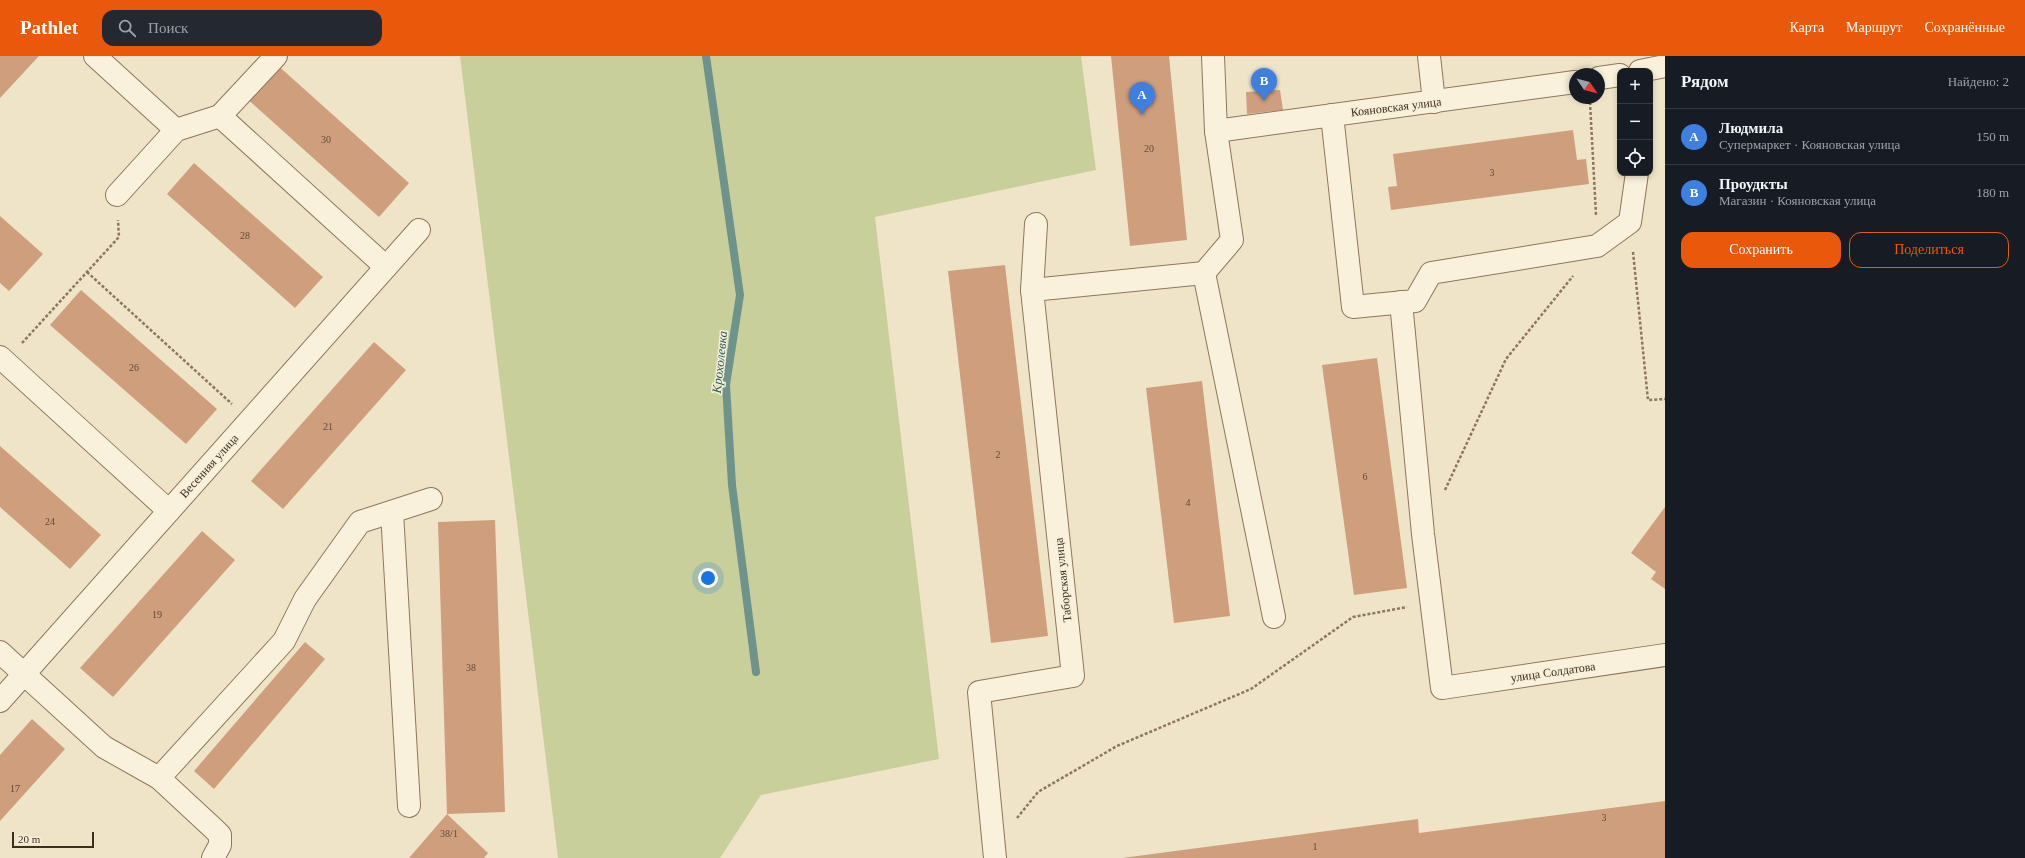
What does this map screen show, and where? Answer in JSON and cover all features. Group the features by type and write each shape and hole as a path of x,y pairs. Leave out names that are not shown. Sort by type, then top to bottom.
{"street":[{"path":"95,56 176,130"},
{"path":"117,196 176,130 220,116 276,56"},
{"path":"1032,290 1204,274 1232,240 1216,131 1212,56"},
{"path":"1429,56 1434,102"},
{"path":"1630,56 1644,68"},
{"path":"1605,77 1617,75"},
{"name":"Кояновская улица","path":"1216,131 1569,83"},
{"path":"1332,115 1353,307 1415,300 1431,273 1597,246 1630,222 1637,176"},
{"path":"220,116 386,267"},
{"name":"Таборская улица","path":"995,852 979,692 1073,676 1032,290 1036,224"},
{"name":"Весенняя улица","path":"0,701 419,230"},
{"path":"1204,274 1274,617"},
{"path":"1401,302 1431,602"},
{"path":"2,362 169,511"},
{"path":"159,778 284,641 305,599 360,522 430,499"},
{"path":"392,512 409,806"},
{"name":"улица Солдатова","path":"1431,602 1442,688 1665,655"},
{"path":"0,652 104,747 159,778 220,835 220,844 213,858"}],"path":[{"path":"1443,492 1506,359 1597,246 1589,104"},
{"path":"2,362 119,237 117,196"},
{"path":"1630,222 1648,400 1665,399"},
{"path":"87,272 250,420"},
{"path":"995,852 1038,792 1117,746 1251,689 1353,617 1431,602"}],"green space":[{"path":"460,56 1081,56 1096,170 875,217 939,759 761,795 720,858 558,858"}],"building":[{"path":"0,56 39,56 0,98"},
{"path":"1111,56 1169,56 1187,240 1130,246"},
{"path":"274,62 409,183 379,217 244,96"},
{"path":"1280,90 1283,110 1247,114 1246,92"},
{"path":"1573,130 1577,160 1586,159 1589,184 1391,210 1388,187 1397,186 1393,154"},
{"path":"194,163 323,277 295,308 167,194"},
{"path":"0,216 43,254 9,291 0,283"},
{"path":"1005,265 1048,636 991,643 948,271"},
{"path":"81,290 217,409 186,444 50,325"},
{"path":"374,342 406,370 283,509 251,481"},
{"path":"1377,358 1407,588 1354,595 1322,365"},
{"path":"1202,381 1230,616 1174,623 1146,388"},
{"path":"0,446 101,535 70,569 0,507"},
{"path":"1665,507 1665,589 1651,579 1656,572 1631,553"},
{"path":"495,520 505,812 447,814 438,522"},
{"path":"202,531 235,560 113,697 80,668"},
{"path":"305,642 325,659 214,789 194,771"},
{"path":"32,719 65,749 0,821 0,755"},
{"path":"1665,801 1665,858 1122,858 1418,819 1419,833"},
{"path":"447,814 488,853 484,858 409,858"}],"waterway":[{"name":"Крохолевка","path":"706,56 740,295 726,385 732,485 756,672"}],"place":[{"name":"Проудкты","path":"1264,101"},
{"name":"Людмила","path":"1142,115"}]}
